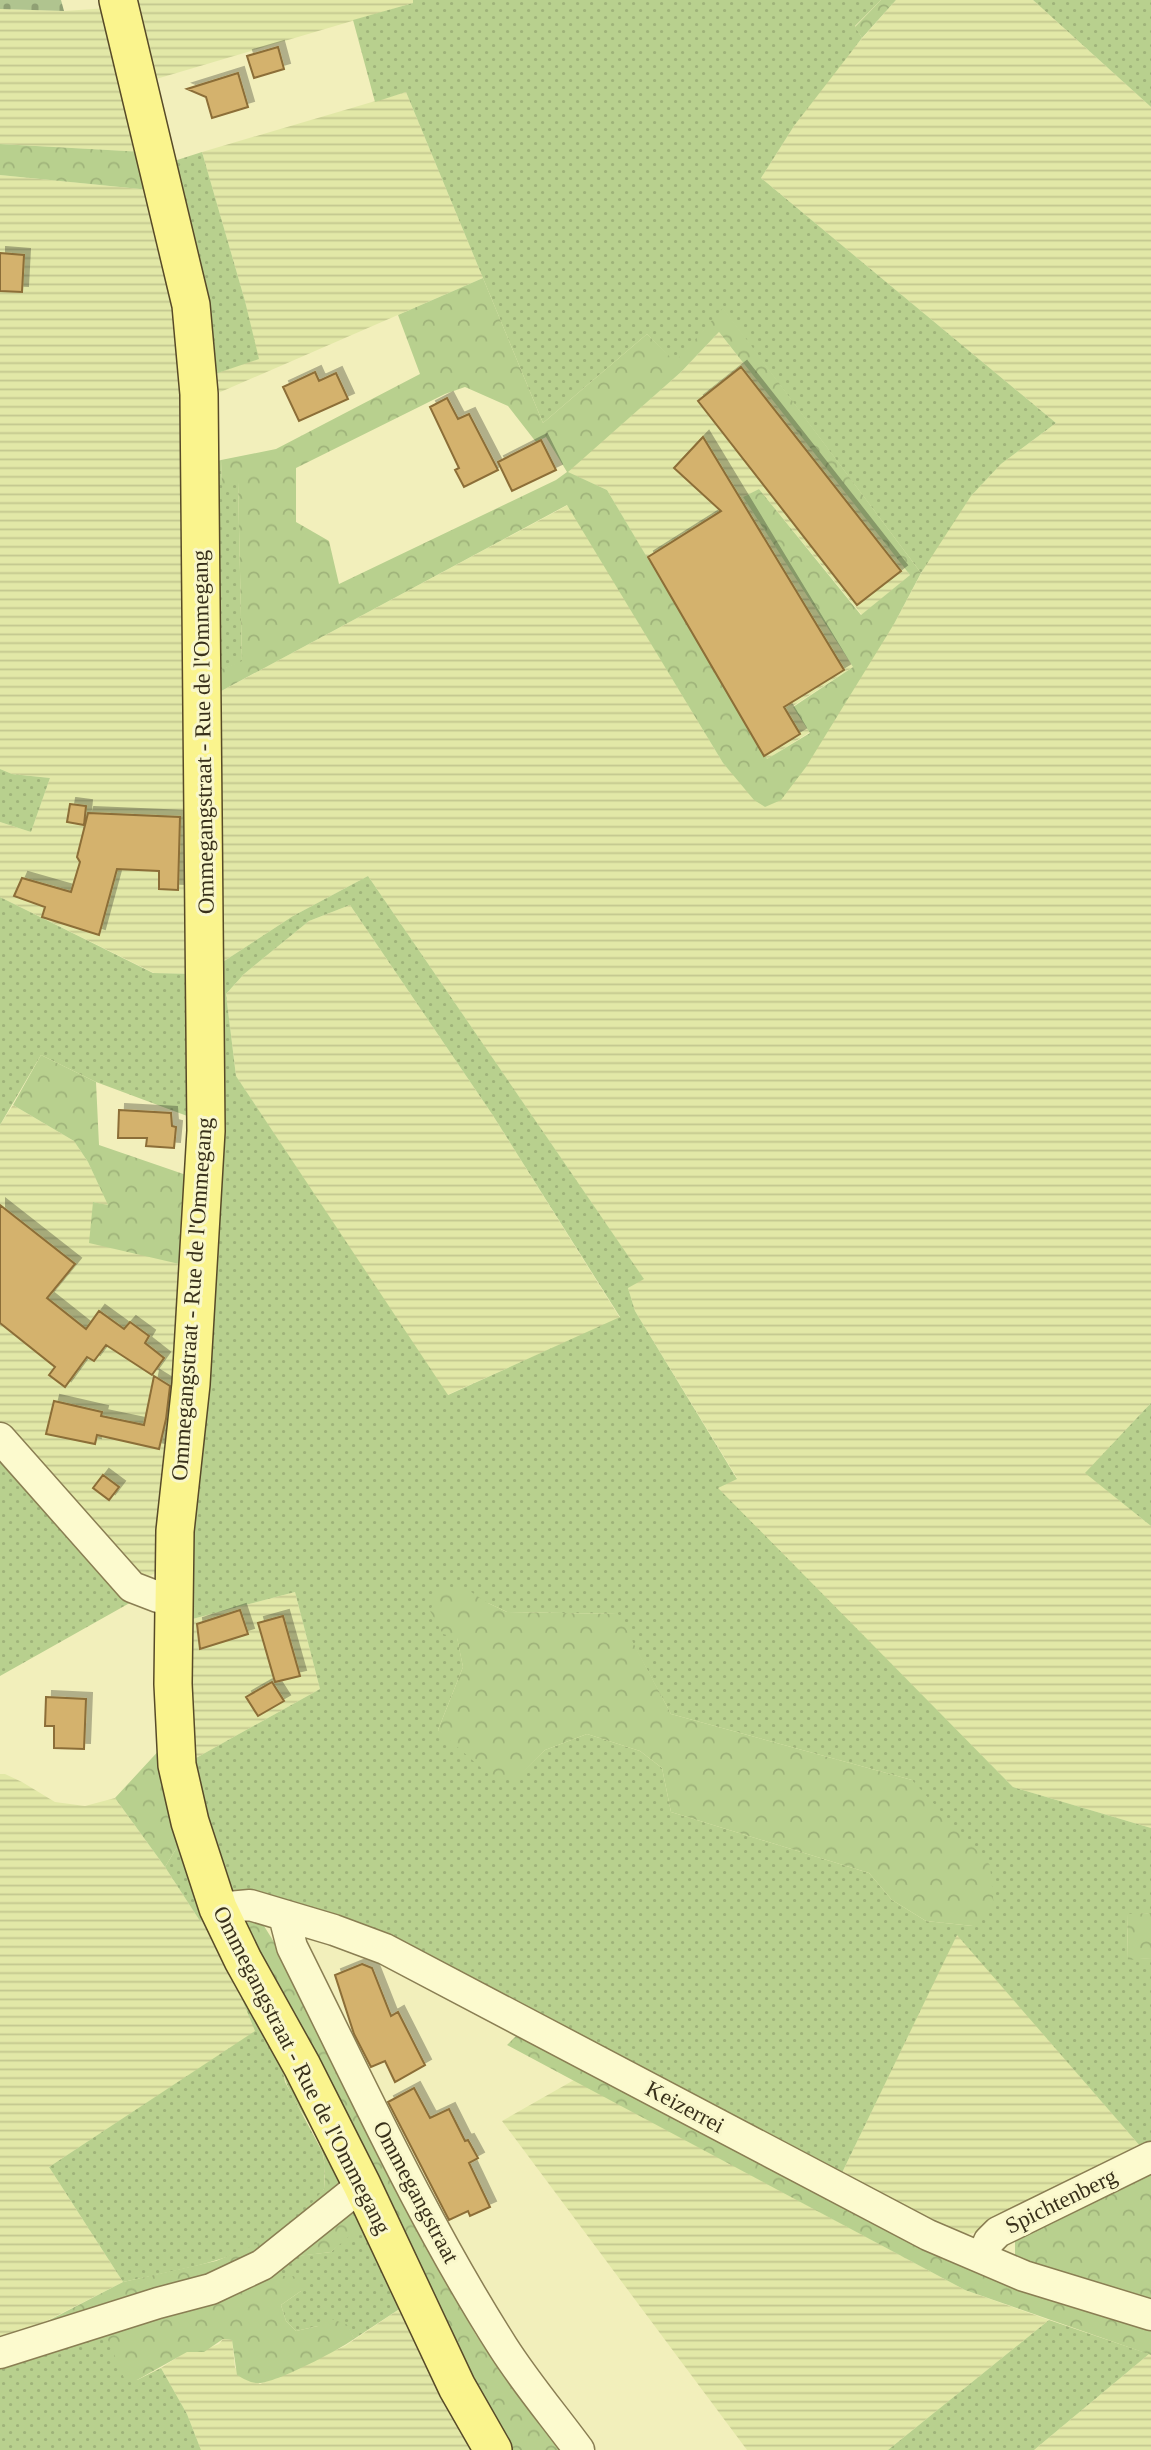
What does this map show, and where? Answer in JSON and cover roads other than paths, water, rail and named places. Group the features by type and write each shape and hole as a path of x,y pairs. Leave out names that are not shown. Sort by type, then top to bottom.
{"main road":[{"name":"Ommegangstraat - Rue de l'Ommegang","path":"118,0 191,305 199,394 206,1131 191,1384 177,1501 173,1684 177,1765 190,1822 218,1908 362,2185 451,2376 493,2450"}],"street":[{"path":"0,1438 132,1587 158,1597 174,1597"},
{"name":"Keizerrei","path":"218,1908 250,1906 334,1930 385,1949 915,2229 1024,2276 1151,2315"},
{"name":"Ommegangstraat","path":"284,1916 292,1947 456,2270 505,2350 579,2450"},
{"name":"Spichtenberg","path":"982,2257 989,2241 998,2232 1151,2157"},
{"path":"0,2353 211,2289 244,2275 262,2265 362,2185"}]}
